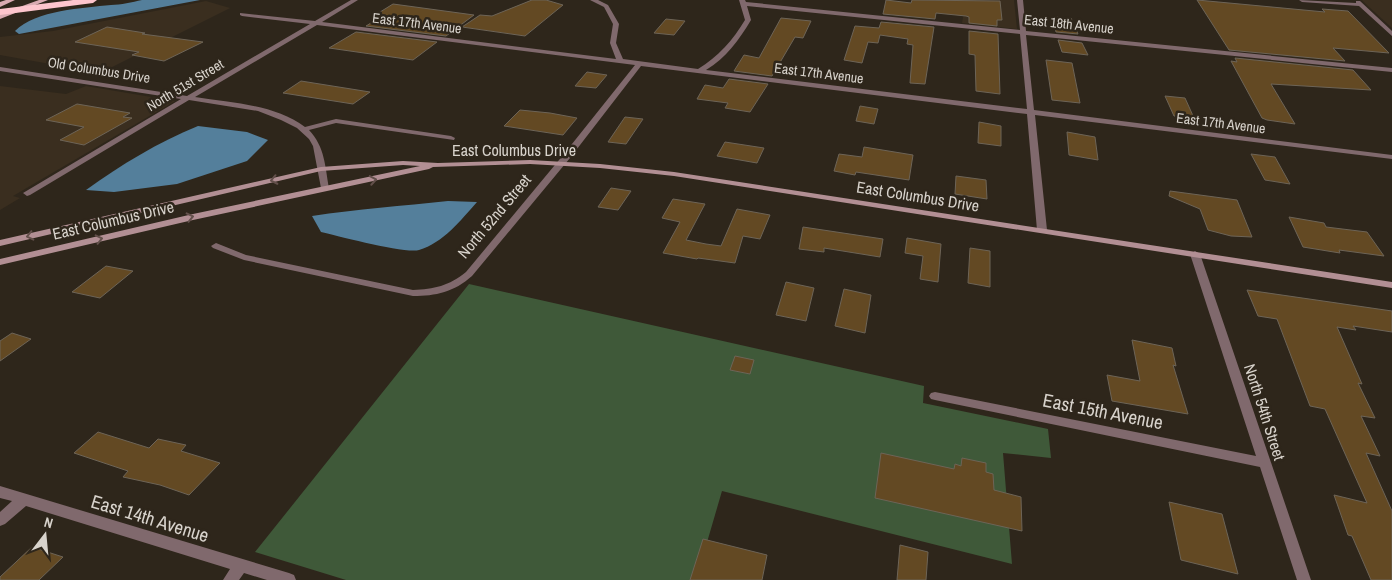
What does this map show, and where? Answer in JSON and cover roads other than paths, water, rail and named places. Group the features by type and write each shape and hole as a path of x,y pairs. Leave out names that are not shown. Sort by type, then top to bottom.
{"highway":[{"path":"0,12 93,0"}],"main road":[{"path":"0,5 12,0"},
{"path":"20,10 30,0"},
{"path":"0,18 45,0"},
{"name":"East Columbus Drive","path":"0,244 321,169 403,163 438,165 496,162 561,163 674,174 1392,285"},
{"name":"East Columbus Drive","path":"0,262 325,188 386,178 438,165"}],"street":[{"name":"North 51st Street","path":"27,193 355,0"},
{"path":"593,0 606,6 616,24 612,38 613,49 621,61"},
{"path":"1020,0 1042,230"},
{"path":"1302,0 1362,5"},
{"path":"1357,0 1392,34"},
{"path":"699,71 720,58 737,38 748,20 743,2"},
{"name":"East 18th Avenue","path":"743,2 1392,70"},
{"name":"East 17th Avenue","path":"242,14 1392,157"},
{"name":"North 52nd Street","path":"216,246 244,257 413,293 430,293 457,285 469,274 561,163 640,64"},
{"name":"Old Columbus Drive","path":"0,68 259,109 279,116 305,130"},
{"path":"325,188 316,145 305,130 336,121 451,138"},
{"name":"North 54th Street","path":"1195,254 1304,580"},
{"name":"East 15th Avenue","path":"935,396 1264,463"},
{"name":"East 14th Avenue","path":"0,492 289,580"},
{"path":"0,520 24,499"},
{"path":"230,580 242,565"}],"water":[{"path":"142,0 200,0 19,34 15,31 35,18 47,14"},
{"path":"198,126 247,132 268,140 247,161 177,184 114,192 86,190 140,155"},
{"path":"448,201 477,202 444,236 428,247 412,251 356,241 321,232 312,216 363,209"}]}
